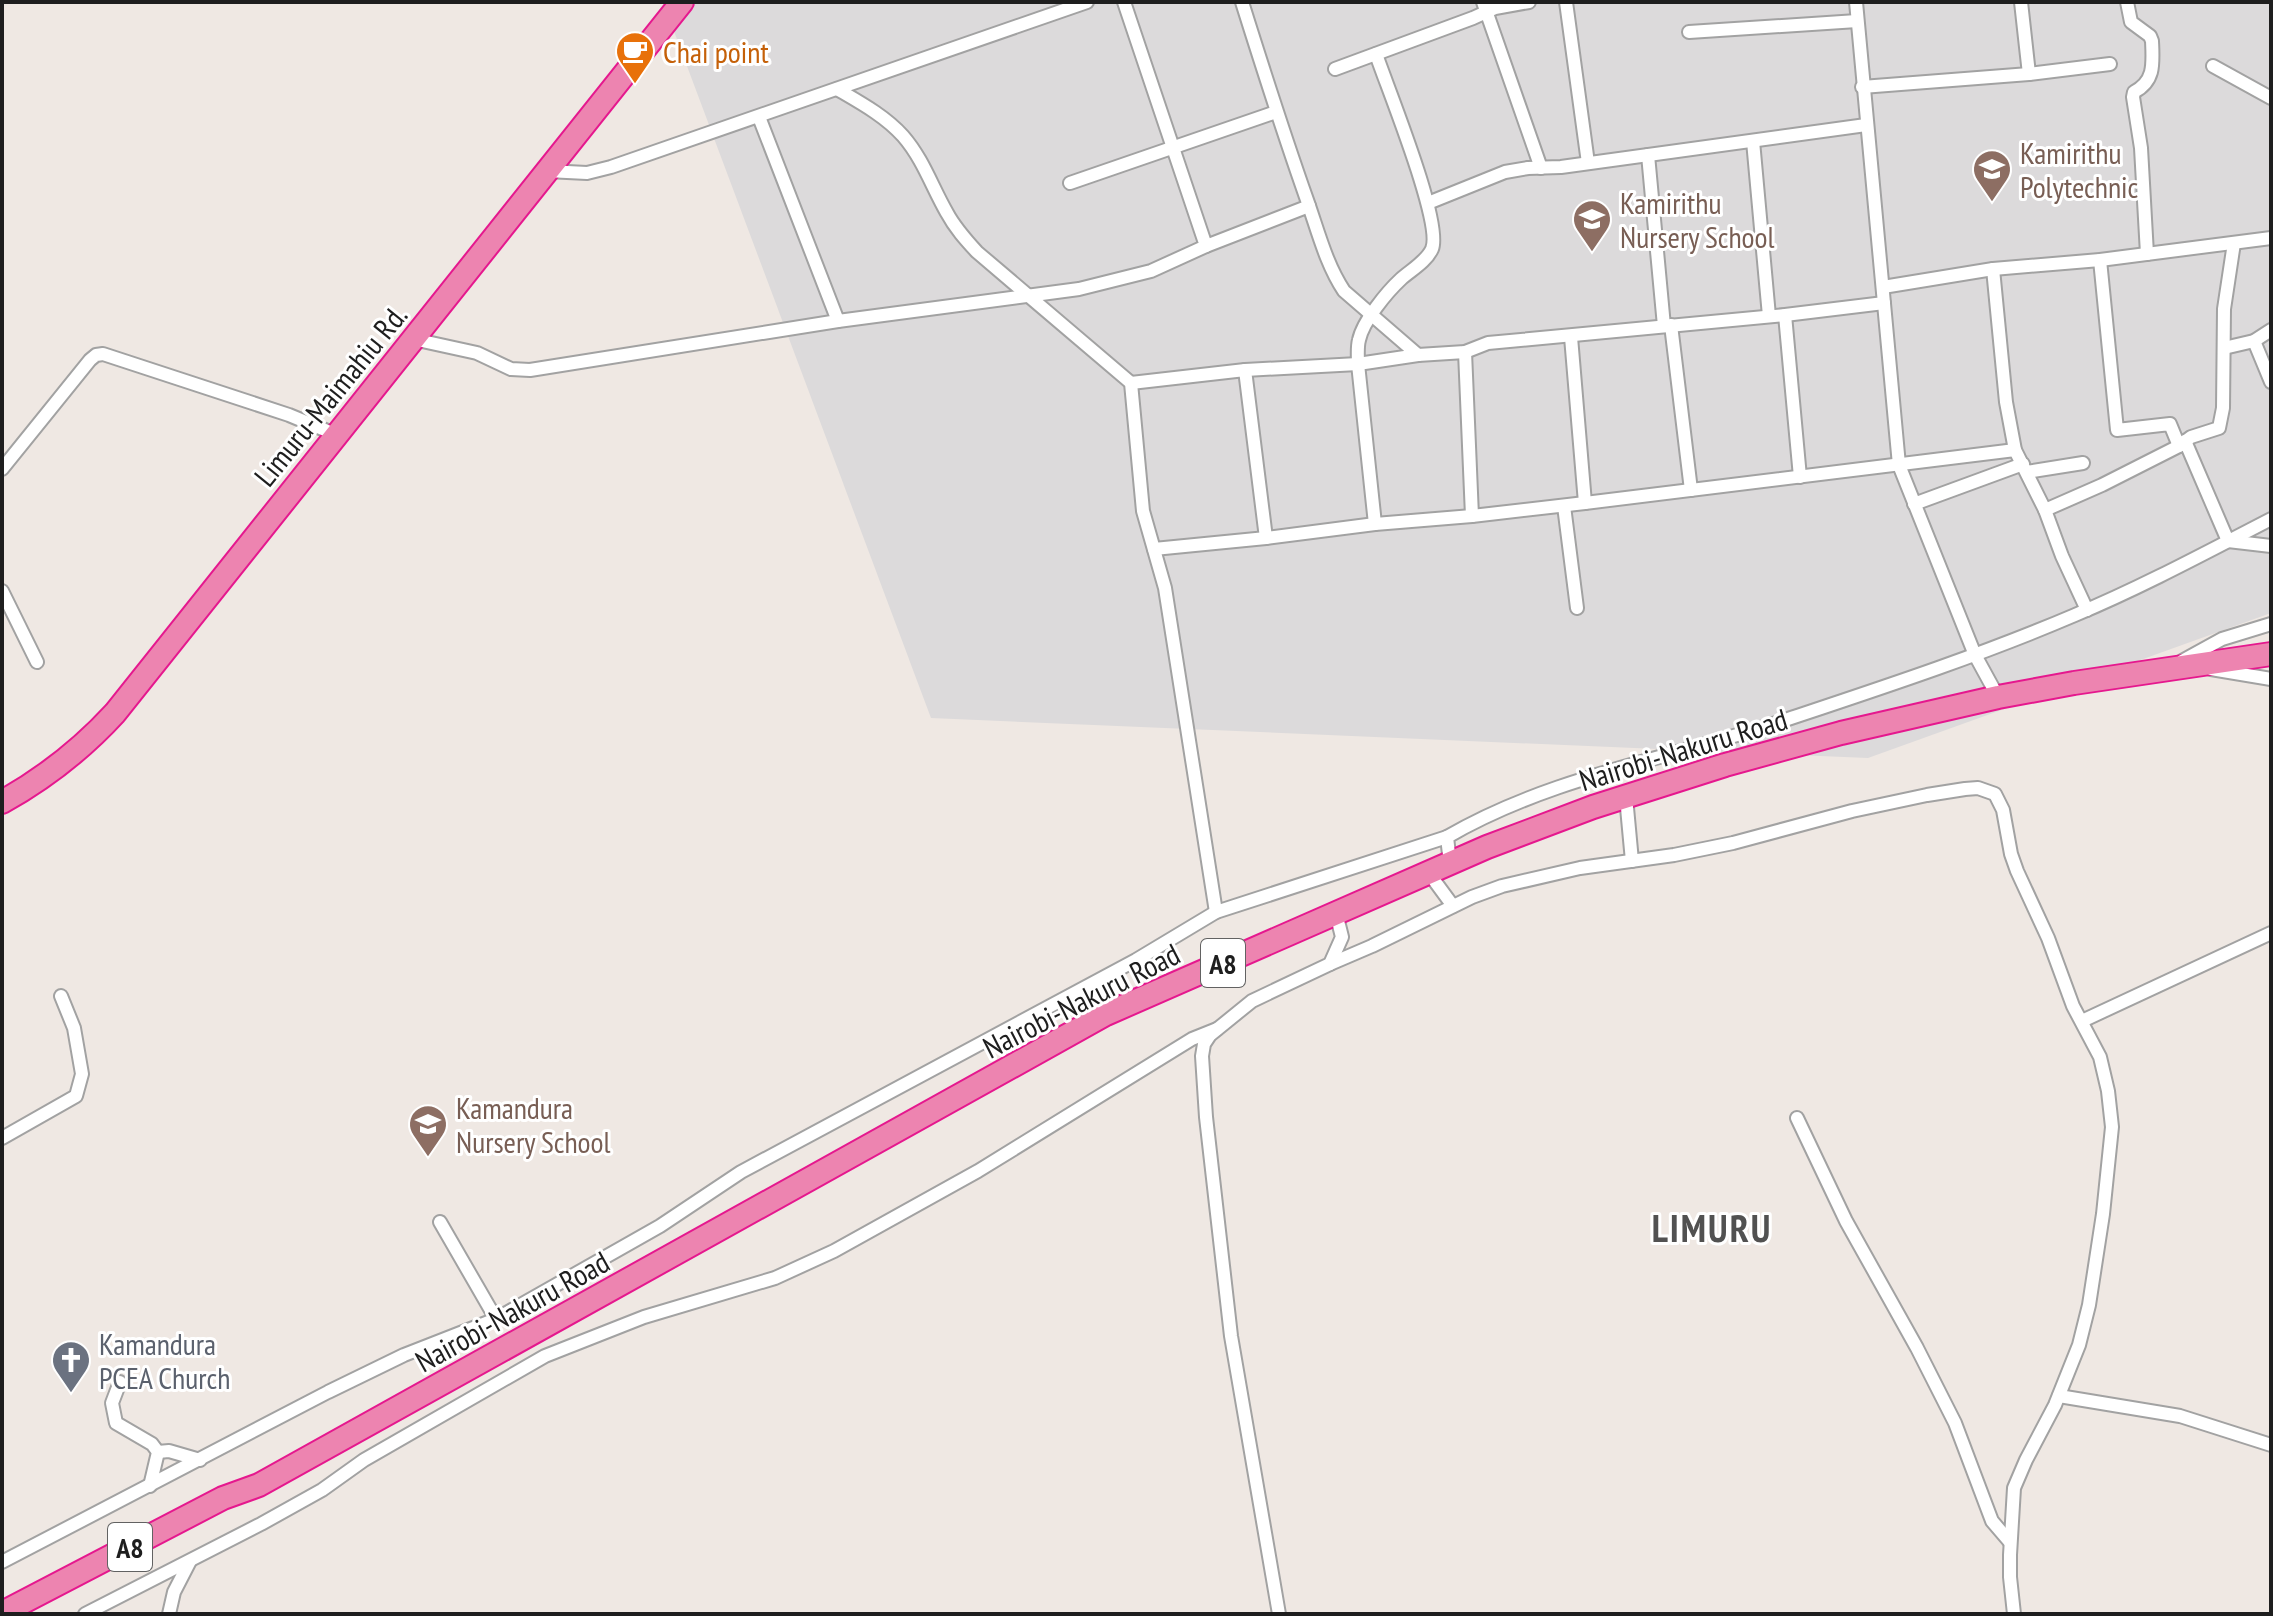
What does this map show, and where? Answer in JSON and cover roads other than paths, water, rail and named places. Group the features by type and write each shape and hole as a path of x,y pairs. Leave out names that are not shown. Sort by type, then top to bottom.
{"highway":[{"name":"Limuru-Maimahiu Rd.","path":"2,802 47,774 93,737 124,701 682,2"},
{"name":"Nairobi-Nakuru Road","path":"2,1613 223,1498 259,1485 1106,1014 1428,872 1500,842 1626,797 1725,765 1841,733 1998,697 2271,654"},
{"name":"Nairobi-Nakuru Road","path":"32,1614 230,1508 259,1485"}],"street":[{"path":"547,171 587,173 611,167 1087,2"},
{"path":"1124,2 1206,246"},
{"path":"1242,2 1276,112 1337,281 1371,316 1418,355"},
{"path":"1335,69 1473,18 1485,6 1529,2"},
{"path":"1566,2 1588,163"},
{"path":"1856,2 1899,465 1975,655 1998,697"},
{"path":"2021,2 2029,74"},
{"path":"2127,2 2131,22 2152,41 2150,79 2134,92 2133,97 2141,148 2147,254"},
{"path":"1485,6 1541,168"},
{"path":"1689,32 1857,21"},
{"path":"1375,524 1358,364 1359,338 1384,296 1419,266 1432,249 1434,237 1428,203 1376,54"},
{"path":"1862,87 2029,74 2110,64"},
{"path":"2213,66 2271,98"},
{"path":"837,89 886,120 904,137 921,159 958,231 977,252 1131,383 1140,493 1146,526 1165,588 1216,912"},
{"path":"1070,183 1276,112"},
{"path":"759,117 838,321"},
{"path":"1428,203 1505,172 1866,125"},
{"path":"1753,141 1769,316"},
{"path":"1648,155 1691,490"},
{"path":"413,339 477,353 511,369 530,370 838,321 1030,297 1079,289 1151,271 1309,206"},
{"path":"1883,287 1993,269 2100,260 2271,238"},
{"path":"2045,510 2219,428 2223,408 2224,309 2234,243"},
{"path":"2100,260 2117,430 2170,424 2228,541"},
{"path":"1993,269 2006,402 2015,450 2045,510 2087,610"},
{"path":"1131,383 1245,370 1358,364 1465,352 1488,343 1884,303"},
{"path":"1785,315 1800,477"},
{"path":"2224,348 2254,341 2271,330"},
{"path":"1571,337 1585,503"},
{"path":"2254,341 2271,382"},
{"path":"1465,352 1472,516"},
{"path":"2,469 90,360 103,354 289,415 337,435"},
{"path":"1245,370 1266,538"},
{"path":"1154,549 1564,506 2015,450"},
{"path":"1914,504 2025,468 2083,463"},
{"path":"1564,506 1577,608"},
{"path":"2,1562 328,1392 404,1355 496,1319 660,1226 741,1172 1136,960 1216,912 1447,837 1493,813 1551,790 1634,762 1775,723 1975,655 2087,610 2271,519"},
{"path":"2228,541 2271,546"},
{"path":"2,591 37,662"},
{"path":"2180,666 2222,639 2271,624"},
{"path":"2180,666 2271,679"},
{"path":"1279,1614 1231,1336 1206,1117 1204,1044 1217,1029 1252,1001 1502,886 1580,868 1733,843 1852,811 1965,789 1987,791 1995,794 2000,801 2011,854 2048,938 2073,1006 2097,1047 2104,1070 2112,1127 2103,1214 2089,1305 2079,1345 2059,1396 2014,1488 2010,1542 2014,1614"},
{"path":"1626,797 1632,861"},
{"path":"1447,837 1450,863"},
{"path":"1428,872 1453,906"},
{"path":"1330,964 1342,937 1336,913"},
{"path":"2082,1021 2271,933"},
{"path":"2,1138 76,1096 82,1074 74,1028 61,996"},
{"path":"85,1614 322,1490 364,1460 545,1356 644,1317 775,1278 834,1251 978,1171 1192,1039 1217,1029"},
{"path":"1797,1118 1846,1221 1955,1423 1992,1521 2010,1542"},
{"path":"440,1222 496,1319"},
{"path":"532,1335 545,1356"},
{"path":"120,1382 112,1403 116,1423 152,1444 158,1452"},
{"path":"2059,1396 2180,1416 2271,1445"},
{"path":"158,1452 169,1451 200,1460"},
{"path":"150,1486 158,1452"},
{"path":"169,1614 174,1592 190,1561"}],"place":[{"name":"Chai point","path":"635,85"},
{"name":"Kamirithu Polytechnic","path":"1992,203"},
{"name":"Kamirithu Nursery School","path":"1592,253"},
{"name":"Kamandura Nursery School","path":"428,1158"},
{"name":"Kamandura PCEA Church","path":"71,1394"}],"district":[{"name":"LIMURU","path":"1712,1227"}]}
